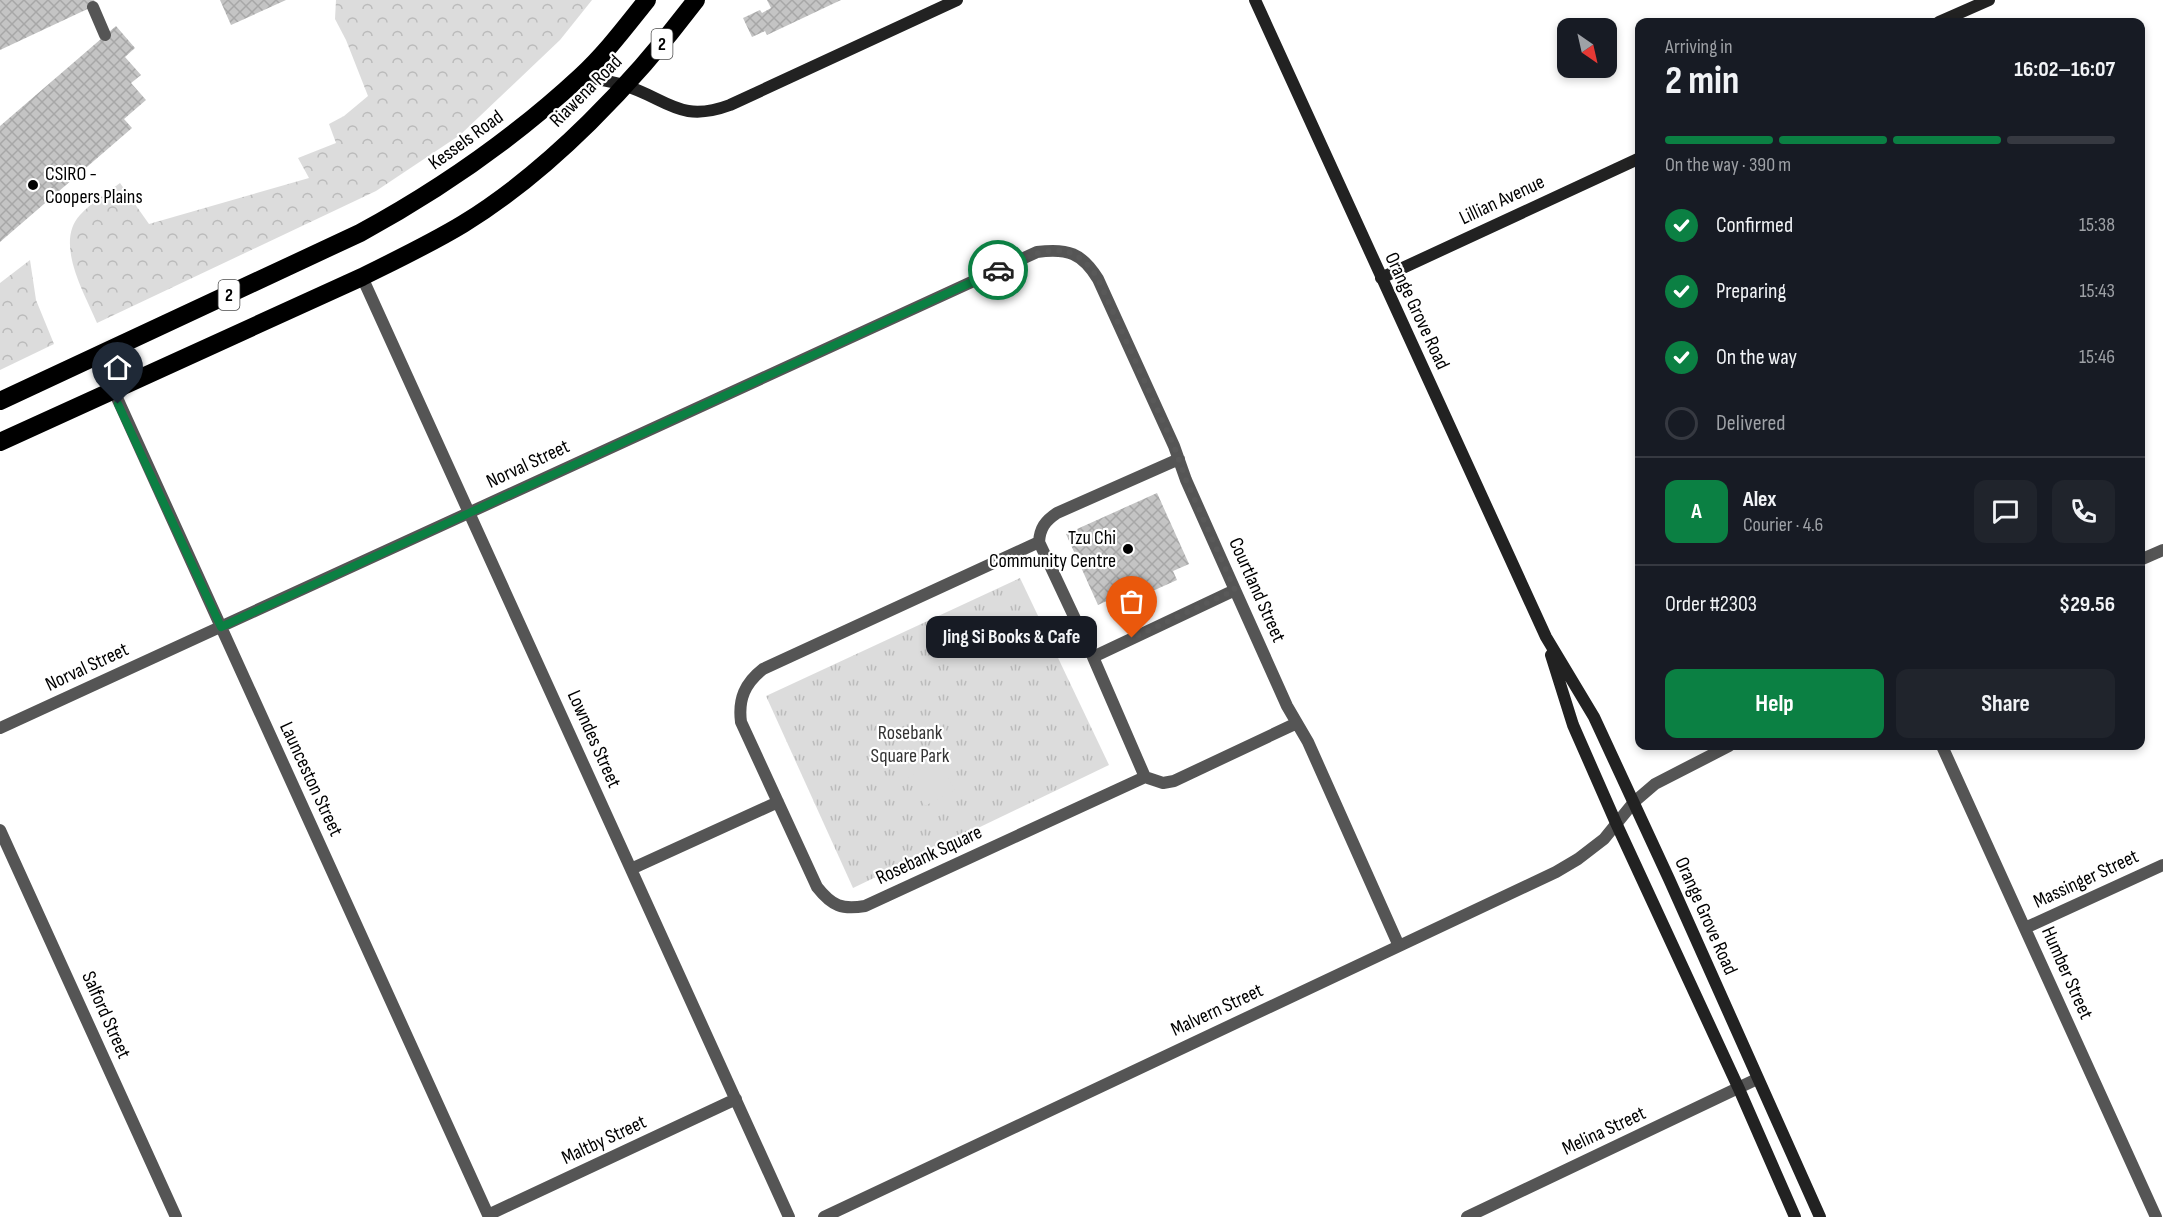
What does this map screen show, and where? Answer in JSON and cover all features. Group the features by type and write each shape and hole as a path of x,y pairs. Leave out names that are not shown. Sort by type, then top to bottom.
{"highway":[{"name":"Riawena Road","path":"582,76 648,0"},
{"name":"Riawena Road","path":"362,277 419,249 496,202 573,137 625,85 662,44 696,0"},
{"name":"Kessels Road","path":"0,401 360,233 410,206 505,143 582,76"},
{"name":"2","path":"0,442 362,277"}],"main road":[{"path":"582,76 625,85 684,111 710,111 730,105 957,0"},
{"name":"Orange Grove Road","path":"1255,0 1545,637 1573,725 1795,1217"},
{"path":"1949,18 1989,0"},
{"name":"Lillian Avenue","path":"1381,278 1635,160"},
{"name":"Orange Grove Road","path":"1545,637 1594,717 1820,1217"}],"street":[{"path":"93,6 105,35"},
{"name":"Norval Street","path":"0,728 1037,252 1058,249 1076,254"},
{"name":"Courtland Street","path":"1076,254 1089,264 1098,279 1235,590 1296,723 1308,742 1399,946"},
{"name":"Lowndes Street","path":"362,277 789,1217"},
{"name":"Launceston Street","path":"98,356 489,1216"},
{"path":"1179,459 1057,513 1046,520 1040,531 1039,542 1093,657 1145,777 1163,783 1174,781 1296,723"},
{"name":"Rosebank Square","path":"1039,542 763,669 753,677 743,691 739,708 741,722 817,887 826,898 838,906 850,908 865,906 1145,777"},
{"path":"2145,558 2163,550"},
{"path":"1093,657 1235,590"},
{"name":"Malvern Street","path":"824,1217 1556,872 1598,844 1634,802 1655,784 1721,750"},
{"name":"Humber Street","path":"1944,750 2156,1217"},
{"path":"631,869 778,802"},
{"name":"Salford Street","path":"0,830 176,1217"},
{"name":"Massinger Street","path":"2025,928 2163,865"},
{"name":"Melina Street","path":"1467,1217 1757,1080"},
{"name":"Maltby Street","path":"489,1216 736,1099"}],"green space":[{"path":"336,0 592,0 560,40 460,135 376,191 97,323 74,269 70,240 73,226 80,215 99,198 120,183 149,224 309,178 298,158 336,143 329,124 344,116 368,96 346,40 335,19"},
{"path":"30,260 36,300 54,344 0,370 0,283"},
{"name":"Rosebank Square Park","path":"1020,578 1109,765 853,888 766,696"},
{"path":"938,760 955,790 925,806 908,777"}],"building":[{"path":"0,0 94,0 96,5 0,50"},
{"path":"220,0 286,0 231,25"},
{"path":"767,0 841,0 767,35 765,31 752,37 743,18 760,10 762,13 771,8"},
{"name":"CSIRO - Coopers Plains","path":"116,26 135,48 125,57 141,75 131,83 146,100 124,119 132,128 0,242 0,126"},
{"name":"Tzu Chi Community Centre","path":"1157,493 1189,564 1173,571 1177,580 1117,607 1113,598 1098,605 1066,534"}],"way so far":[{"path":"998,270 1037,252 1058,249 1076,254 1089,264 1098,279 1174,446 1186,480 1235,590 1132,638"}],"place":[{"name":"CSIRO - Coopers Plains","path":"33,185"},
{"name":"Tzu Chi Community Centre","path":"1128,549"},
{"name":"Jing Si Books & Cafe","path":"1132,638"}],"route":[{"path":"118,404 221,627 998,270"}]}
